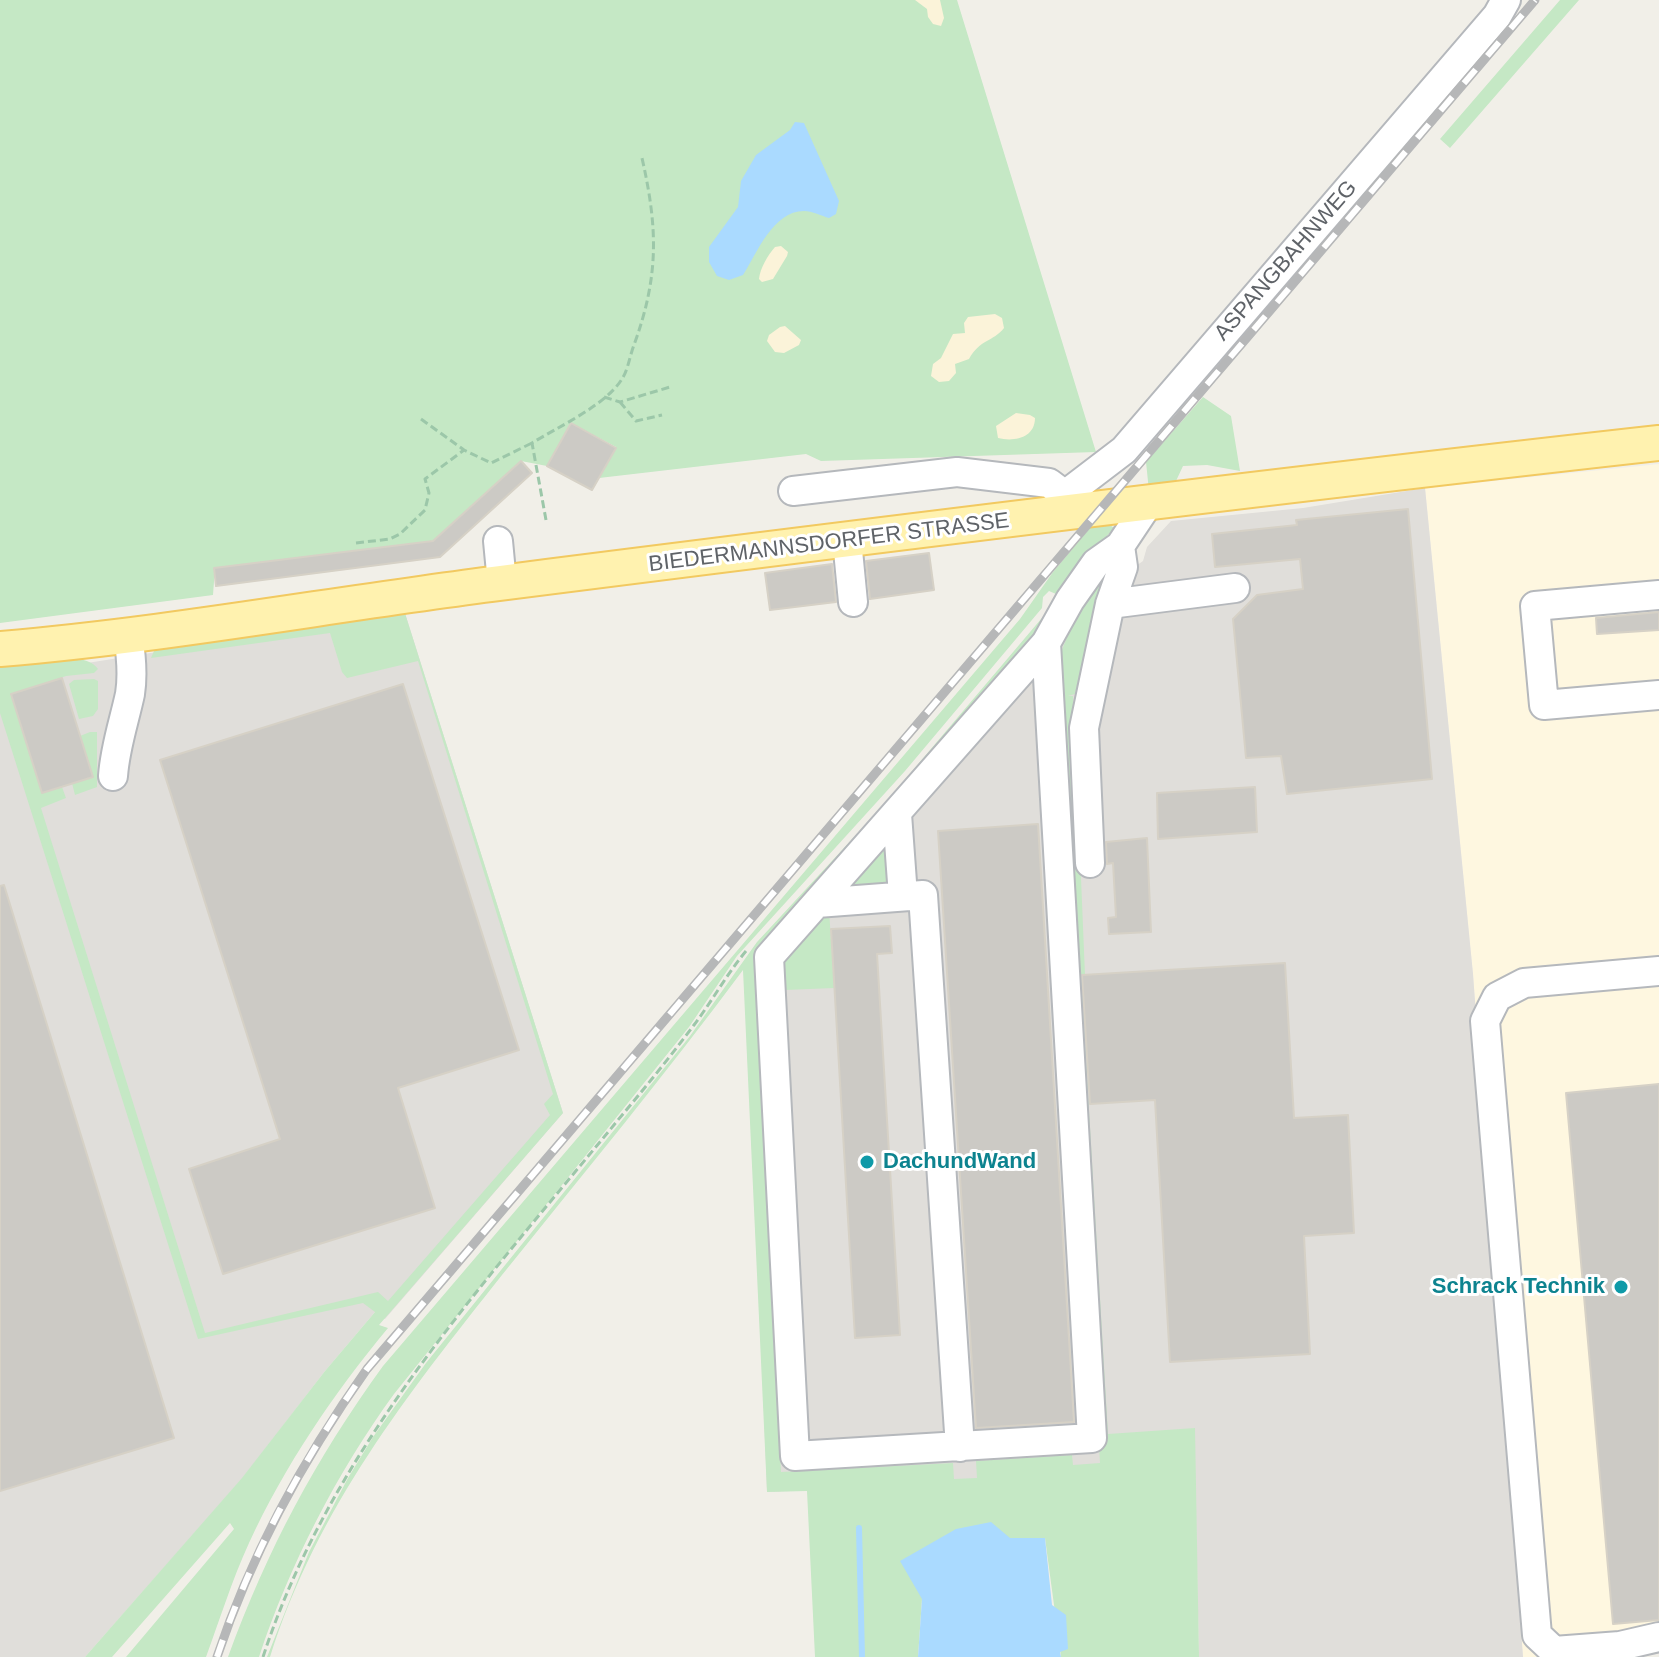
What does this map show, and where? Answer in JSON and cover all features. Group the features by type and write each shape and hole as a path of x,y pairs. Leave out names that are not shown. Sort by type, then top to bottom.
{"main road":[{"name":"BIEDERMANNSDORFER STRASSE","path":"0,649 128,636 502,583 847,540 1066,504 1148,504 1659,443"}],"street":[{"name":"ASPANGBAHNWEG","path":"1066,504 1124,450 1497,16 1506,0"},
{"path":"793,491 957,472 1049,483 1066,504"},
{"path":"1046,643 1092,1438 795,1456 769,957 1046,643 1070,600 1096,563 1120,546 1148,504"},
{"path":"847,540 853,602"},
{"path":"498,541 502,583"},
{"path":"1090,863 1084,728 1110,604 1123,567 1120,546"},
{"path":"1110,604 1235,588"},
{"path":"1659,595 1535,606 1544,705 1659,695"},
{"path":"113,776 116,746 130,693 128,636"},
{"path":"897,814 903,896"},
{"path":"817,903 923,895 960,1447"},
{"path":"1659,971 1524,983 1497,997 1485,1021 1537,1635 1554,1651 1620,1646 1659,1637"}],"path":[{"path":"421,419 464,450 491,463 532,443 604,397 622,379 644,319 654,271 651,200 642,158"},
{"path":"620,402 670,387"},
{"path":"604,397 620,402 636,421 662,415"},
{"path":"532,443 546,520"},
{"path":"356,543 390,539 400,534 425,510 429,493 425,479 464,450"},
{"path":"263,1657 284,1600 316,1531 349,1470 383,1417 419,1367 670,1056 751,944"}],"shaded area":[{"path":"1659,464 1659,1644 1634,1657 1523,1657 1473,974 1425,488"},
{"path":"1425,488 1473,974 1523,1657 1199,1657 1194,1428 1110,1478 767,1492 747,960 800,904 1047,616 1084,630 1097,593 1143,561 1147,547 1171,521 1303,508"},
{"path":"405,613 563,1113 385,1319 375,1312 242,1479 85,1657 0,1657 0,670 87,663"}],"green space":[{"path":"0,0 957,0 1096,452 821,461 806,454 599,478 616,447 571,423 547,466 521,461 433,541 215,568 213,595 0,623"},
{"path":"1560,0 1579,0 1450,148 1440,139"},
{"path":"1203,397 1231,416 1240,471 1207,465 1183,466 1176,481 1149,491 1146,462"},
{"path":"1095,522 1106,522 1114,528 1056,594 1049,591 1043,597 1042,608 905,771 737,956 689,1027 394,1394 353,1456 316,1521 285,1588 259,1657 228,1657 243,1617 295,1506 358,1401 383,1366 1020,619 1053,572"},
{"path":"1100,577 1107,585 1089,633 1075,694 1068,696 1073,696 1074,708 1085,975 1081,975 1108,1434 1195,1428 1199,1657 1061,1657 1045,1538 922,1599 918,1657 815,1657 807,1491 767,1492 743,970 399,1409 339,1502 313,1551 270,1657 267,1657 309,1552 348,1478 426,1363 690,1036 757,942 880,809 1047,612 1052,616 758,957 781,1472 953,1463 954,1479 977,1478 976,1461 1072,1455 1073,1465 1100,1463 1055,670 1074,622"},
{"path":"403,607 563,1113 379,1325 388,1328 312,1431 263,1514 237,1571 206,1657 126,1657 234,1529 230,1523 112,1657 85,1657 242,1478 375,1312 363,1303 198,1339 0,713 0,661 67,657 91,663 98,669 94,673 66,676 11,695 42,793 62,787 66,798 41,808 205,1333 378,1292 388,1301 550,1115 544,1104 553,1094 418,661 347,678 342,672 330,633 151,658 154,651 163,647"},
{"path":"74,680 98,681 98,709 93,716 79,719 69,684"},
{"path":"97,732 97,787 75,795 72,783 80,736"},
{"path":"885,845 888,890 842,892"},
{"path":"829,909 834,988 785,990 783,950"}],"sand":[{"path":"915,0 940,0 944,18 941,26 933,24 927,9"},
{"path":"781,246 788,252 787,256 773,279 762,282 759,279 765,262 775,247"},
{"path":"995,314 1002,318 1004,328 1000,333 978,348 969,359 955,364 956,373 949,381 939,382 931,376 933,364 941,358 953,334 965,333 964,323 968,317"},
{"path":"785,326 801,340 799,345 784,353 775,352 767,341 769,335"},
{"path":"1016,413 1035,418 1031,430 1017,439 998,438 996,426"}],"water":[{"path":"795,122 804,123 839,201 836,214 829,218 807,211 783,218 767,235 743,275 729,280 717,276 709,262 709,247 738,207 741,181 756,155 790,130"},
{"path":"991,1522 1010,1538 1045,1538 1052,1605 1066,1615 1068,1649 1060,1652 1061,1657 918,1657 922,1599 900,1561 956,1529"}],"building":[{"path":"571,423 616,448 592,490 547,466"},
{"path":"521,461 532,473 440,557 216,586 214,568 433,541"},
{"path":"1408,509 1432,779 1287,794 1281,756 1246,758 1233,619 1257,595 1303,589 1300,559 1215,567 1212,534 1297,525 1296,520"},
{"path":"929,553 934,590 870,599 866,561"},
{"path":"832,564 836,602 770,610 765,573"},
{"path":"1659,612 1659,630 1597,634 1596,618"},
{"path":"62,678 93,777 42,793 11,694"},
{"path":"403,684 519,1050 398,1088 435,1208 223,1274 189,1169 280,1139 160,760"},
{"path":"1255,787 1257,832 1158,839 1157,793"},
{"path":"1038,824 1074,1422 976,1428 938,831"},
{"path":"1147,838 1151,932 1109,934 1108,918 1116,917 1113,863 1107,864 1106,842"},
{"path":"4,885 174,1438 0,1491 0,886"},
{"name":"DachundWand","path":"890,926 892,953 877,954 900,1335 855,1338 831,929"},
{"path":"1285,963 1294,1118 1348,1115 1354,1233 1304,1236 1310,1354 1170,1362 1155,1100 1090,1104 1082,975"},
{"name":"Schrack Technik","path":"1659,1084 1659,1620 1613,1624 1566,1093"}],"waterway":[{"path":"859,1528 862,1657"}],"railway":[{"path":"217,1657 246,1580 281,1507 321,1437 367,1369 1535,0"}],"place":[{"name":"DachundWand","path":"867,1162"},
{"name":"Schrack Technik","path":"1621,1287"}]}
